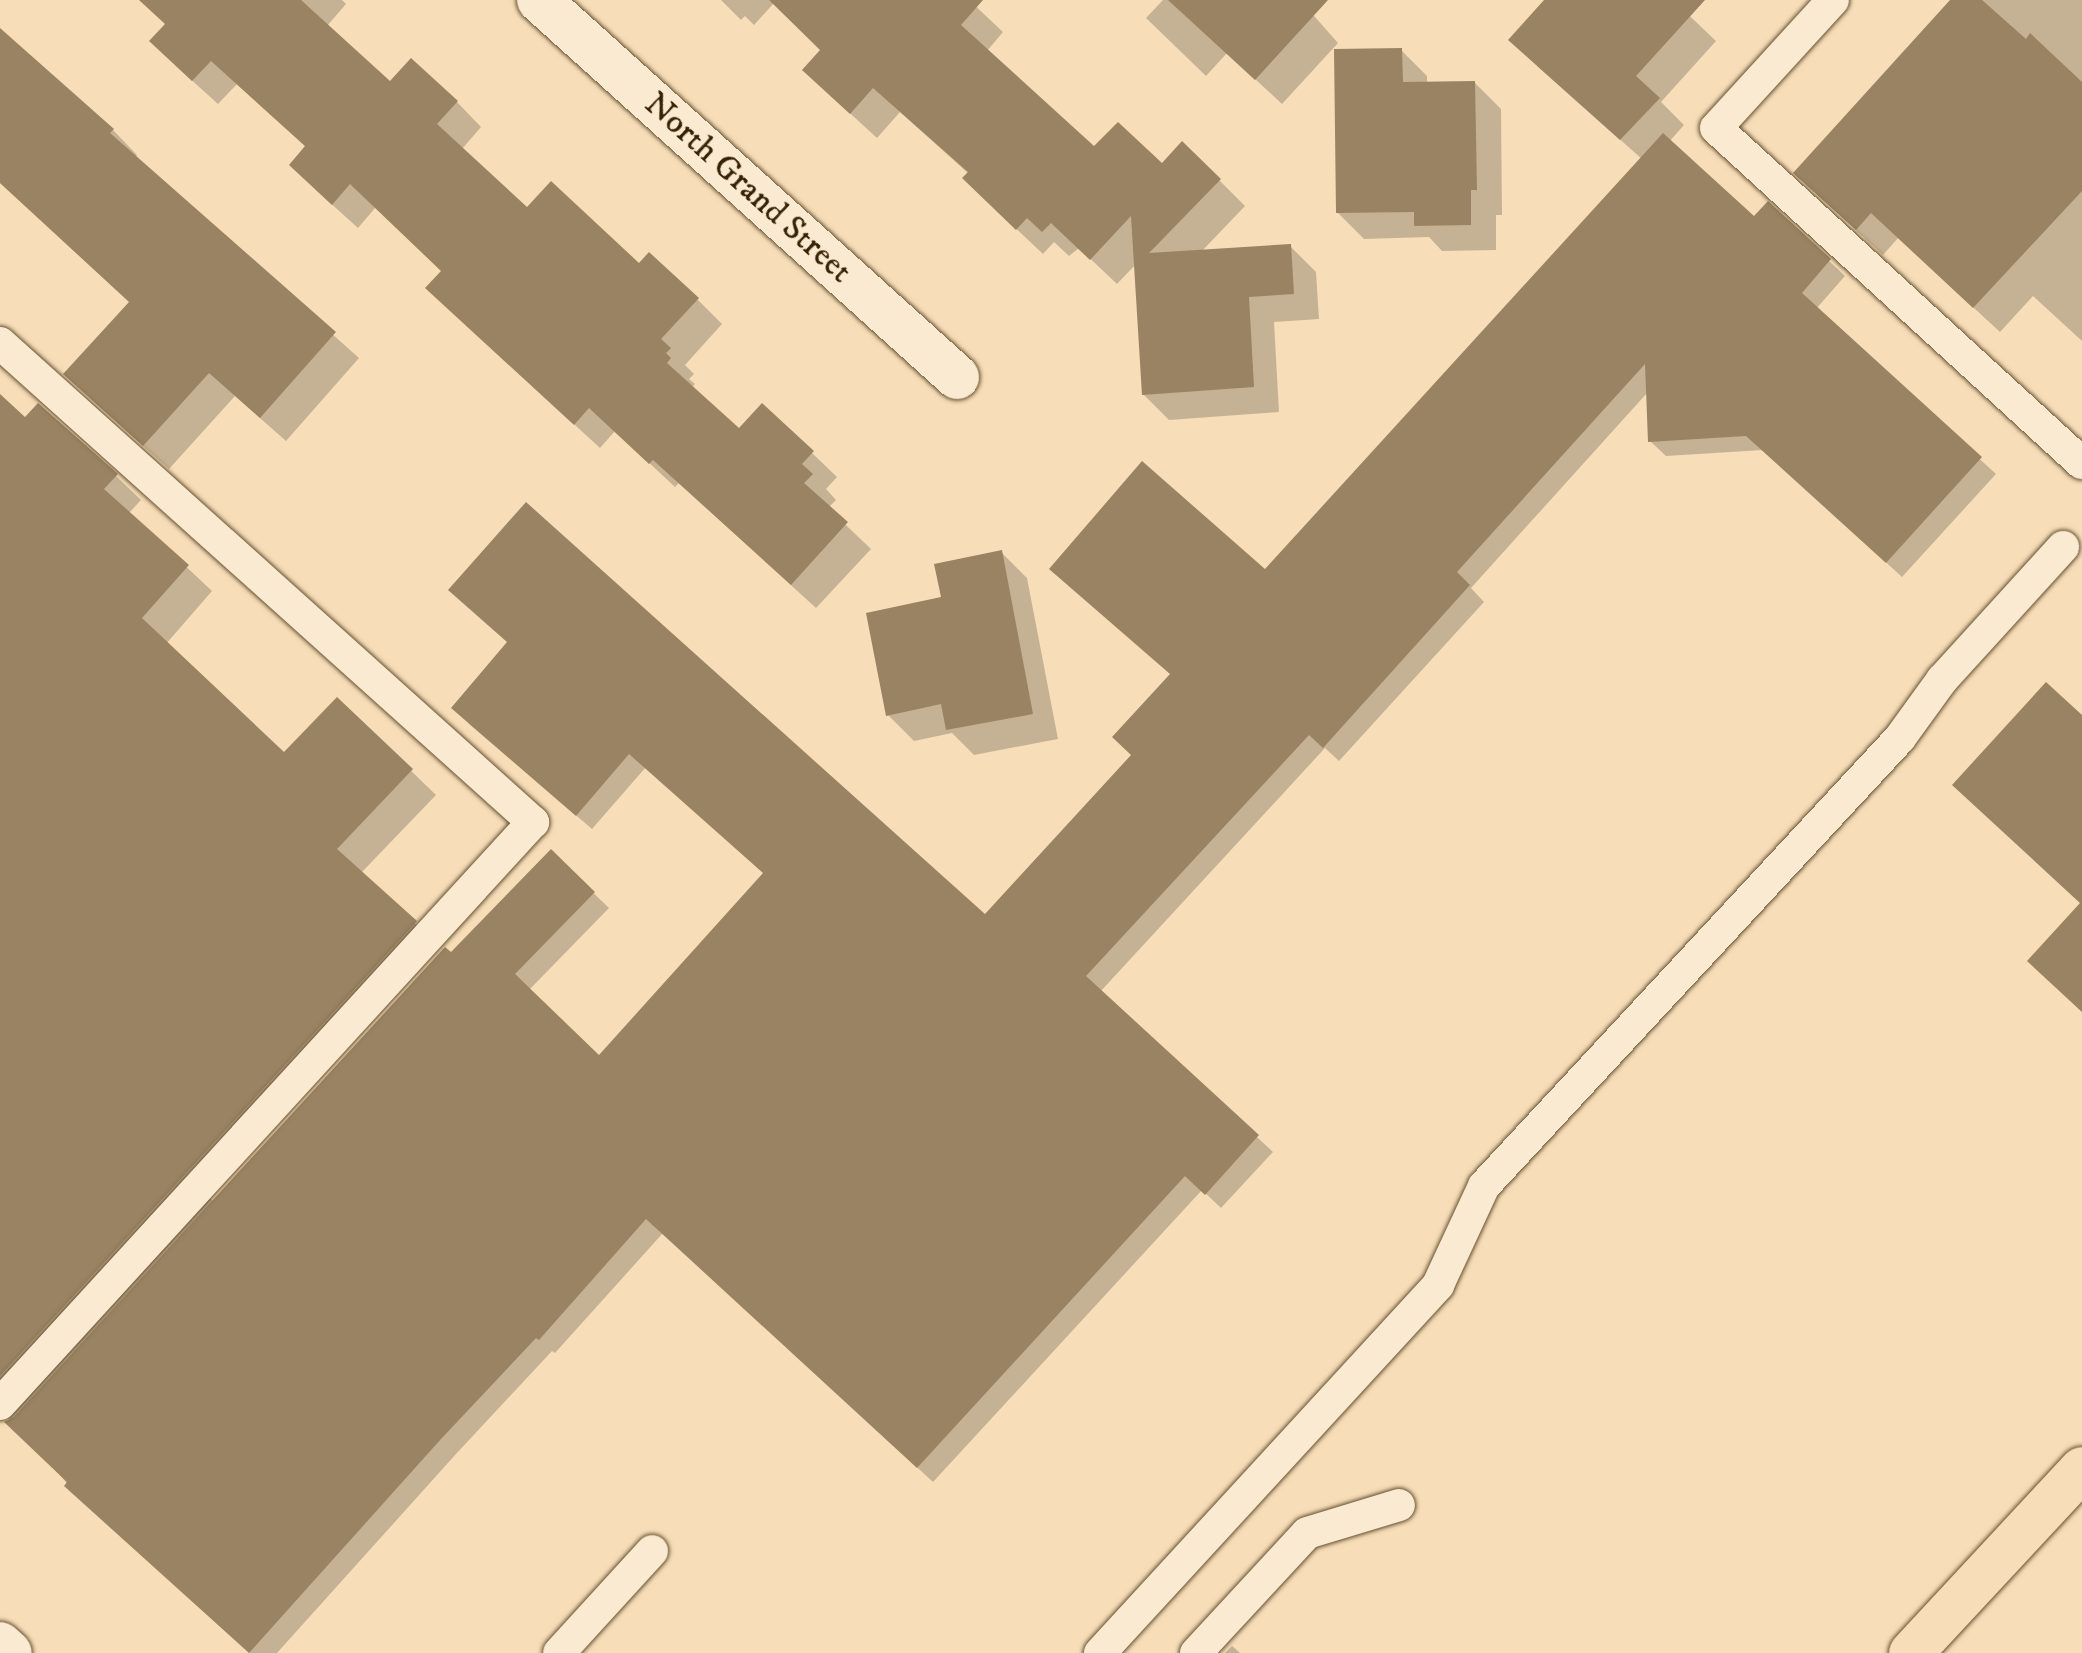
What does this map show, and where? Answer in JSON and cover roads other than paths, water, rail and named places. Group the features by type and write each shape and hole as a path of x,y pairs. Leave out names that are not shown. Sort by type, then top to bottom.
{"main road":[{"path":"1911,1653 2082,1469"}],"street":[{"name":"North Grand Street","path":"539,0 957,377"}],"lane":[{"path":"1833,0 1716,128 2082,463"},
{"path":"0,343 533,822 0,1404"},
{"path":"1100,1653 1438,1285 1484,1186 1900,738 1942,680 2063,547"},
{"path":"1196,1653 1307,1533 1399,1505"},
{"path":"559,1653 652,1551"}]}
